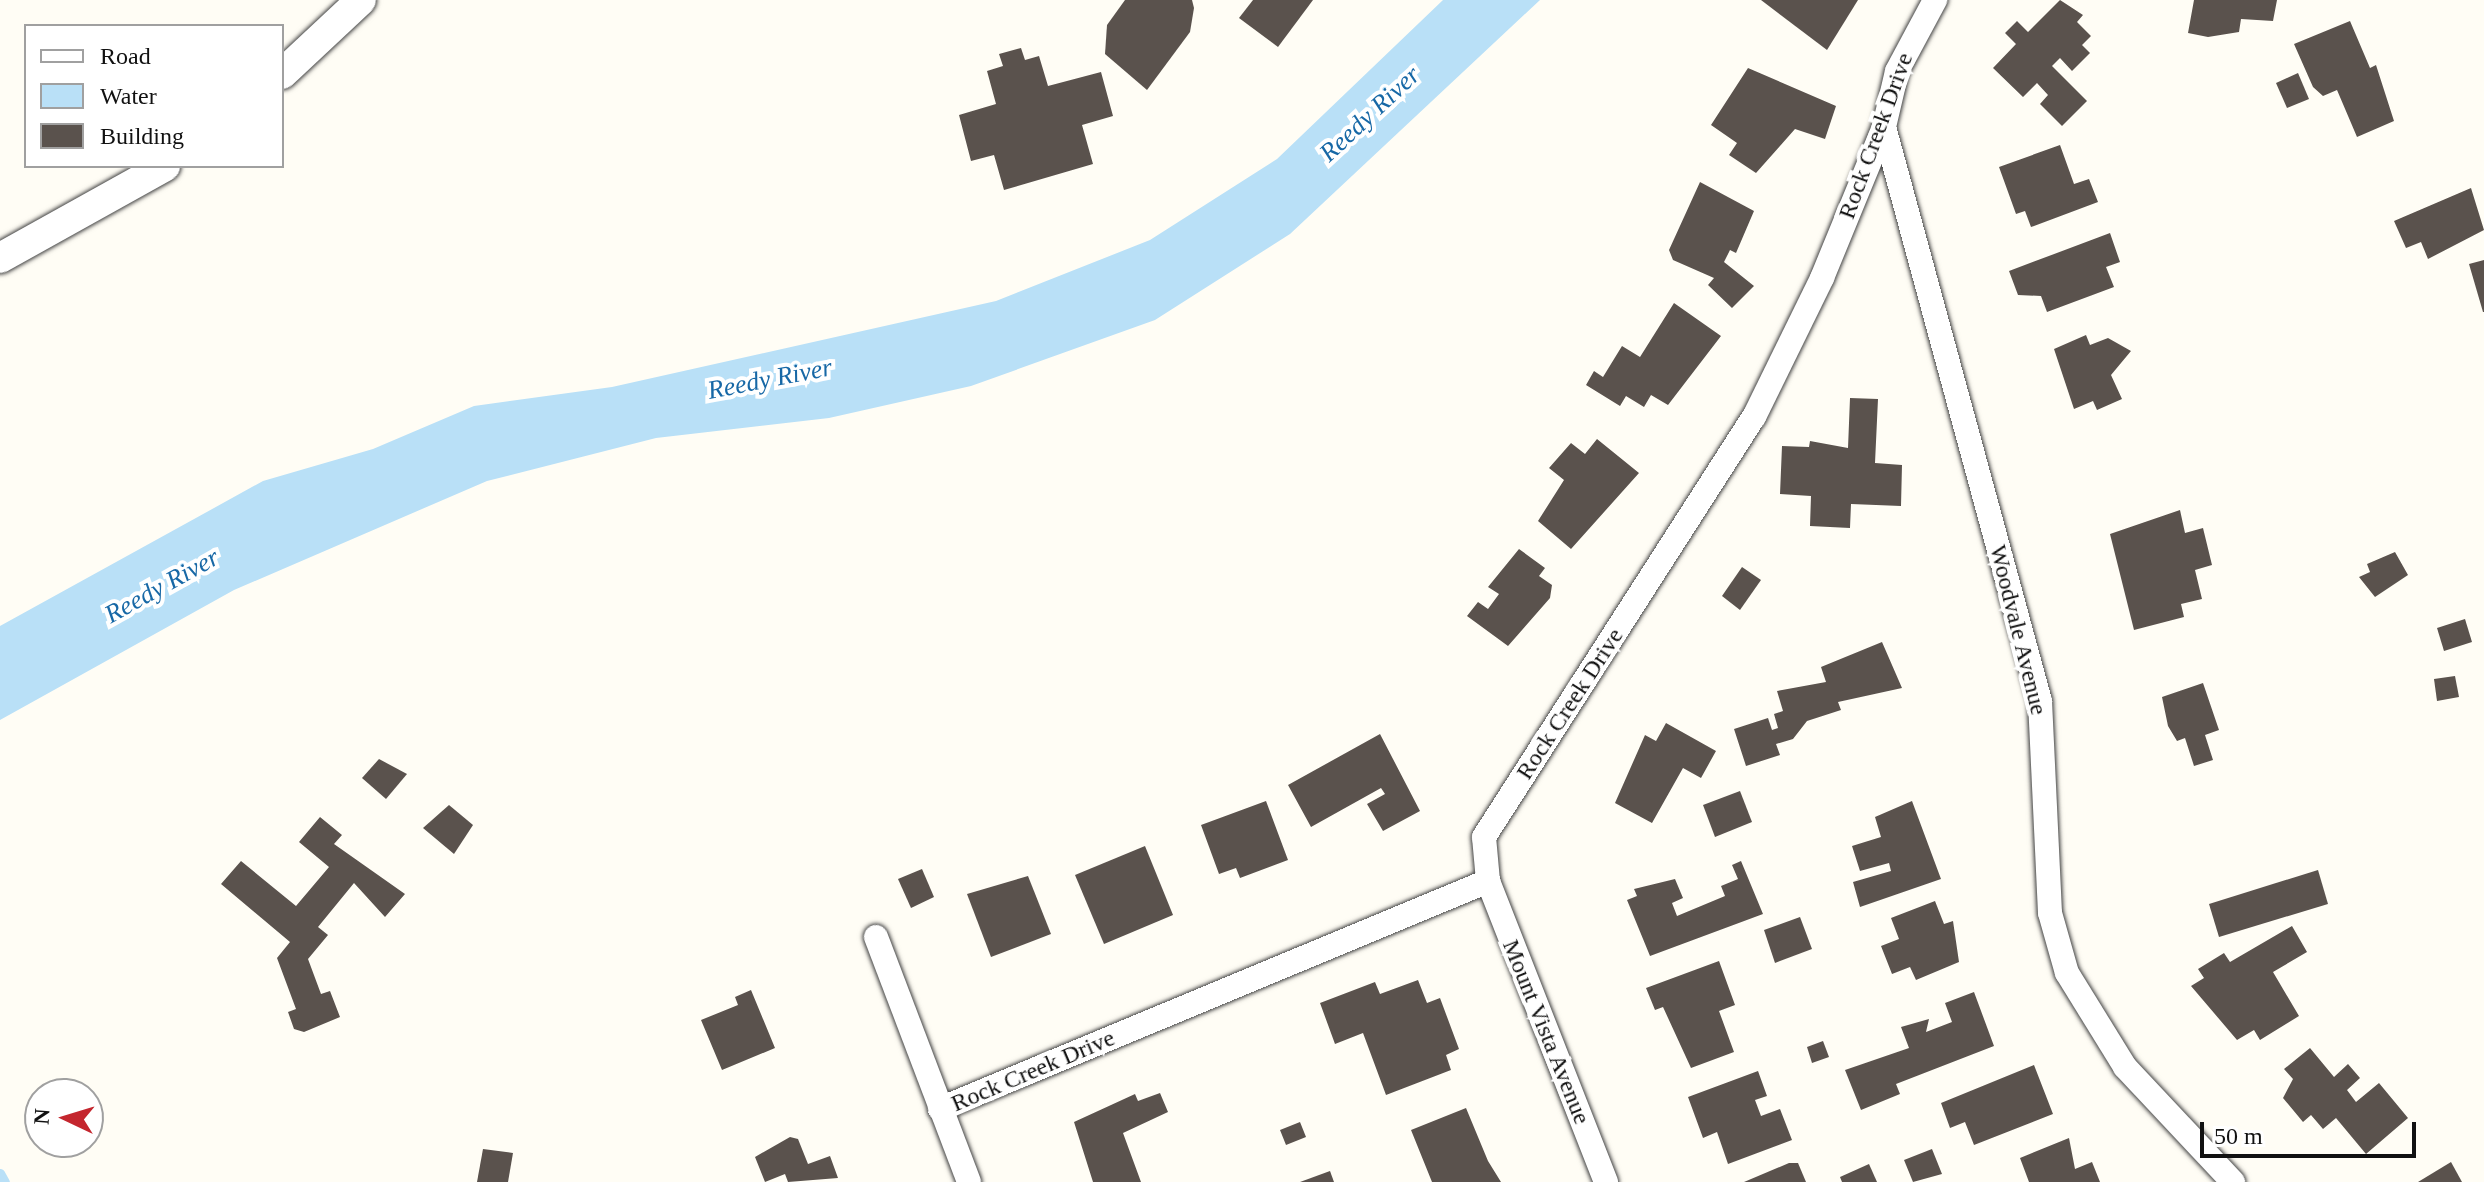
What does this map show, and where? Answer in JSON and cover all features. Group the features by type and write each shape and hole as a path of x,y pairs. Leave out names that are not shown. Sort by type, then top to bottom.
{"street":[{"path":"284,72 361,0"},
{"name":"Rock Creek Drive","path":"940,1109 1488,881 1482,855 1493,821 1754,417 1884,127 1897,71 1935,0"},
{"name":"Woodvale Avenue","path":"1884,127 2040,701 2050,913 2067,973 2125,1067 2233,1182"},
{"path":"0,258 161,168"},
{"name":"Mount Vista Avenue","path":"1488,881 1606,1182"},
{"path":"876,937 969,1182"}],"water":[{"name":"Reedy River","path":"1443,0 1540,0 1290,234 1155,320 971,386 829,418 656,438 487,481 234,590 0,720 0,626 263,481 373,449 474,406 612,387 996,301 1150,240 1277,159"}],"building":[{"path":"1125,0 1192,0 1194,8 1190,32 1147,90 1105,54 1107,25"},
{"path":"1253,0 1313,0 1278,47 1239,18"},
{"path":"1761,0 1858,0 1827,50"},
{"path":"2060,0 2083,15 2077,22 2091,36 2082,45 2090,53 2072,71 2060,58 2052,66 2087,101 2062,126 2040,104 2048,95 2037,83 2023,97 1993,68 2016,44 2005,33 2017,21 2028,32"},
{"path":"2194,0 2277,0 2273,21 2241,19 2239,32 2208,37 2188,33"},
{"path":"2350,21 2370,68 2376,65 2394,121 2357,137 2337,90 2323,96 2313,87 2294,44"},
{"path":"1021,48 1025,60 1039,56 1048,86 1101,72 1113,116 1082,125 1093,164 1004,190 994,155 971,161 959,115 996,104 987,71 1003,66 999,54"},
{"path":"1748,68 1836,106 1825,139 1795,129 1756,173 1729,155 1737,143 1711,125"},
{"path":"2298,73 2309,99 2287,108 2276,83"},
{"path":"2060,145 2074,184 2089,179 2098,202 2031,227 2025,211 2016,214 1999,167"},
{"path":"1700,182 1754,211 1736,253 1730,250 1724,262 1754,286 1732,308 1708,285 1714,278 1673,260 1669,250"},
{"path":"2471,188 2484,230 2428,259 2421,242 2406,248 2394,221"},
{"path":"2110,233 2120,262 2106,267 2114,287 2047,312 2041,296 2018,295 2009,271"},
{"path":"2484,260 2484,312 2483,312 2469,264"},
{"path":"1674,303 1721,336 1668,405 1651,395 1644,407 1626,396 1620,406 1586,385 1594,371 1603,377 1622,346 1640,357"},
{"path":"2086,335 2090,345 2108,338 2131,351 2111,375 2122,399 2097,410 2093,401 2074,409 2054,349"},
{"path":"1850,398 1878,399 1875,463 1902,465 1901,506 1851,504 1850,528 1810,526 1811,496 1780,494 1782,446 1809,447 1810,441 1848,448"},
{"path":"1597,439 1639,473 1571,549 1538,521 1564,480 1549,468 1571,443 1585,454"},
{"path":"2180,510 2185,533 2203,528 2212,565 2195,570 2202,599 2181,604 2184,617 2134,630 2110,534"},
{"path":"1519,549 1545,568 1539,576 1552,585 1550,598 1508,646 1467,616 1478,602 1488,609 1499,594 1488,587"},
{"path":"2395,552 2408,575 2375,597 2359,577 2370,572 2367,564"},
{"path":"1742,567 1761,580 1740,610 1722,596"},
{"path":"2465,619 2472,642 2444,651 2437,628"},
{"path":"1882,642 1902,688 1838,702 1841,710 1807,721 1793,739 1776,744 1780,755 1746,766 1734,729 1768,718 1772,730 1778,728 1774,714 1783,711 1777,691 1826,682 1821,667"},
{"path":"2455,676 2459,697 2437,701 2434,679"},
{"path":"2203,683 2219,730 2205,735 2213,760 2194,766 2185,738 2177,741 2168,726 2162,697"},
{"path":"1666,723 1716,751 1701,778 1683,768 1652,823 1615,803 1645,735 1656,741"},
{"path":"1380,734 1420,811 1383,831 1367,804 1385,794 1381,788 1311,827 1288,785"},
{"path":"379,759 407,774 386,799 362,778"},
{"path":"1740,791 1752,822 1715,837 1703,805"},
{"path":"1266,801 1288,860 1240,878 1236,868 1219,874 1201,825"},
{"path":"1912,801 1941,879 1860,907 1853,882 1891,871 1889,863 1860,871 1852,846 1881,837 1875,817"},
{"path":"449,805 473,825 454,854 423,828"},
{"path":"320,817 342,835 334,844 405,894 385,917 354,883 318,927 328,935 308,959 321,994 330,991 340,1017 304,1032 294,1029 288,1012 296,1009 277,958 290,942 221,884 241,861 296,906 329,867 299,842"},
{"path":"1145,846 1173,915 1104,944 1075,875"},
{"path":"1741,861 1763,914 1650,956 1627,900 1637,896 1634,889 1675,879 1683,898 1672,903 1677,916 1725,896 1721,886 1738,879 1732,865"},
{"path":"922,869 934,897 911,908 898,879"},
{"path":"2318,870 2328,904 2219,937 2209,904"},
{"path":"1028,876 1051,934 991,957 967,894"},
{"path":"1935,901 1944,924 1953,921 1959,962 1916,980 1910,967 1892,974 1881,946 1899,939 1891,918"},
{"path":"1800,917 1812,949 1775,963 1764,930"},
{"path":"2292,926 2307,952 2273,972 2299,1016 2260,1040 2254,1030 2237,1040 2191,986 2204,978 2198,969 2224,953 2230,962"},
{"path":"1719,961 1735,1005 1719,1011 1734,1052 1691,1068 1663,1007 1655,1010 1646,988"},
{"path":"1418,980 1427,1003 1440,998 1459,1049 1446,1055 1451,1070 1386,1095 1363,1033 1335,1044 1320,1003 1375,982 1380,994"},
{"path":"751,990 775,1048 722,1070 701,1020 738,1005 735,997"},
{"path":"1974,992 1994,1046 1896,1084 1900,1094 1861,1110 1845,1070 1909,1048 1901,1027 1929,1019 1926,1032 1952,1022 1945,1003"},
{"path":"1823,1041 1829,1057 1812,1063 1807,1047"},
{"path":"2310,1048 2334,1077 2348,1064 2360,1078 2347,1090 2356,1102 2379,1083 2408,1118 2366,1154 2336,1118 2323,1129 2311,1115 2303,1122 2283,1098 2293,1079 2284,1069"},
{"path":"2034,1065 2053,1114 1974,1145 1965,1122 1950,1128 1941,1103"},
{"path":"1758,1071 1767,1096 1755,1100 1761,1116 1780,1109 1792,1140 1728,1164 1717,1132 1703,1138 1688,1097"},
{"path":"1160,1093 1168,1112 1123,1133 1141,1182 1093,1182 1074,1122 1135,1094 1138,1101"},
{"path":"1466,1108 1488,1161 1501,1182 1432,1182 1411,1130"},
{"path":"1300,1122 1306,1137 1286,1145 1280,1130"},
{"path":"790,1137 798,1139 808,1164 830,1156 838,1178 788,1182 785,1174 765,1182 755,1157"},
{"path":"2069,1138 2075,1169 2092,1162 2100,1182 2029,1182 2020,1158"},
{"path":"483,1149 513,1153 508,1182 477,1182"},
{"path":"1932,1149 1942,1174 1913,1182 1904,1160"},
{"path":"2451,1162 2462,1182 2418,1182"},
{"path":"1789,1163 1798,1163 1806,1182 1744,1182"},
{"path":"1869,1164 1877,1182 1842,1182 1840,1177"},
{"path":"1330,1171 1334,1182 1300,1182"}],"waterway":[{"path":"0,1173 5,1182"}]}
